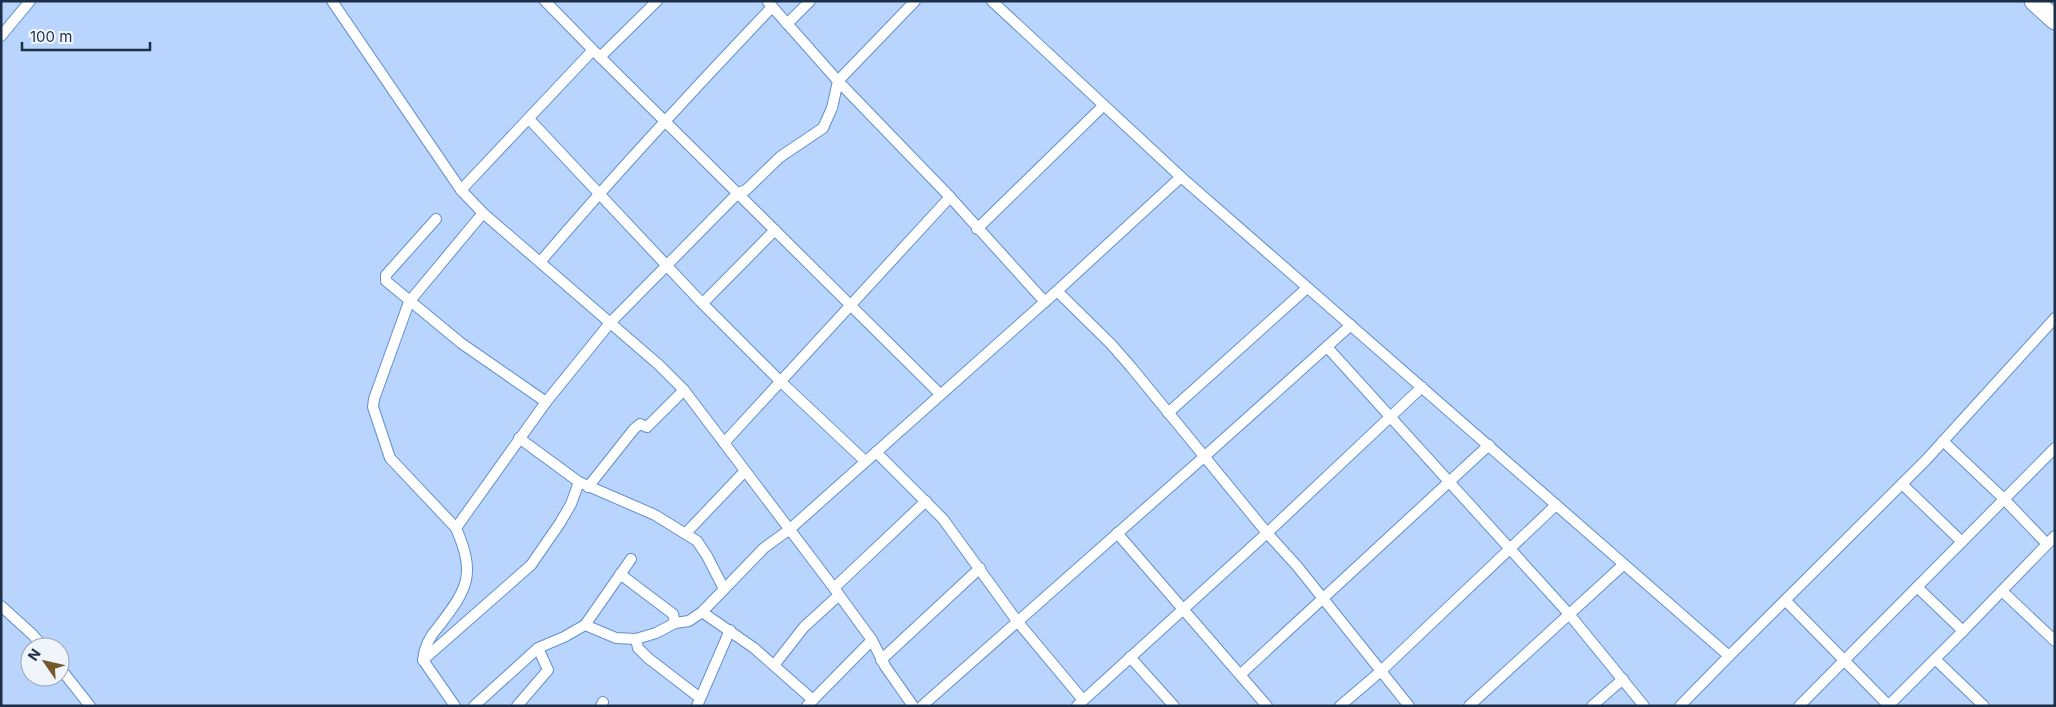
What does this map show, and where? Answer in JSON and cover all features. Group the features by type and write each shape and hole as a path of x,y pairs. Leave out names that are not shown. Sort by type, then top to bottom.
{"highway":[{"path":"2034,1 2055,20"},
{"path":"2050,1 2055,6"}],"street":[{"path":"1,36 30,1"},
{"path":"332,1 461,190 483,213 670,374 684,390 872,640 881,660 913,706"},
{"path":"545,1 940,394"},
{"path":"461,190 529,119 597,54 657,1"},
{"path":"787,24 810,1"},
{"path":"456,528 546,402 610,323 738,193 746,190 780,157 823,128 832,108 838,81 915,1"},
{"path":"992,1 1181,177 1729,656"},
{"path":"541,262 599,193 770,4 838,81 950,197 1045,302"},
{"path":"977,229 1103,106"},
{"path":"529,119 703,303 780,381 865,461"},
{"path":"585,625 616,638 636,639 656,633 674,624 689,621 702,612 764,548 790,529 1045,302 1181,177"},
{"path":"724,443 950,197"},
{"path":"455,706 423,660 424,651 431,635 457,604 464,590 467,562 456,528 390,458 374,412 374,398 408,302 483,213"},
{"path":"436,219 384,279 408,302 461,343 546,402"},
{"path":"703,303 775,230"},
{"path":"1168,413 1307,288"},
{"path":"1057,291 1111,344 1206,456 1409,706"},
{"path":"1680,706 1902,484 2055,318"},
{"path":"922,706 1206,456 1351,325"},
{"path":"1327,347 1569,614 1644,706"},
{"path":"876,452 943,519 1017,621 1080,703 1185,609 1422,387"},
{"path":"423,660 530,565 560,524 583,485 634,429 640,424 647,427 684,390"},
{"path":"520,438 583,485 636,506 697,541 724,589"},
{"path":"1943,441 2004,499 2047,544"},
{"path":"1241,674 1489,445"},
{"path":"1800,706 2055,448"},
{"path":"686,533 745,471"},
{"path":"1902,484 1962,542"},
{"path":"774,664 836,591 926,501"},
{"path":"1340,706 1381,671 1556,505"},
{"path":"1117,533 1185,609 1267,706"},
{"path":"1786,601 1888,706 2055,536"},
{"path":"474,706 538,648 564,637 585,625 631,559"},
{"path":"1469,706 1623,565"},
{"path":"881,660 980,568"},
{"path":"620,574 673,614 674,624"},
{"path":"1917,587 1963,631"},
{"path":"2002,591 2055,642"},
{"path":"1,606 34,637"},
{"path":"702,612 730,630 774,664 810,703 872,640"},
{"path":"2047,634 2055,626"},
{"path":"636,639 638,648 699,702 730,630"},
{"path":"517,706 548,670 538,648"},
{"path":"1130,657 1174,706"},
{"path":"1935,659 1984,706"},
{"path":"1592,706 1623,679"},
{"path":"70,681 90,706"}]}
